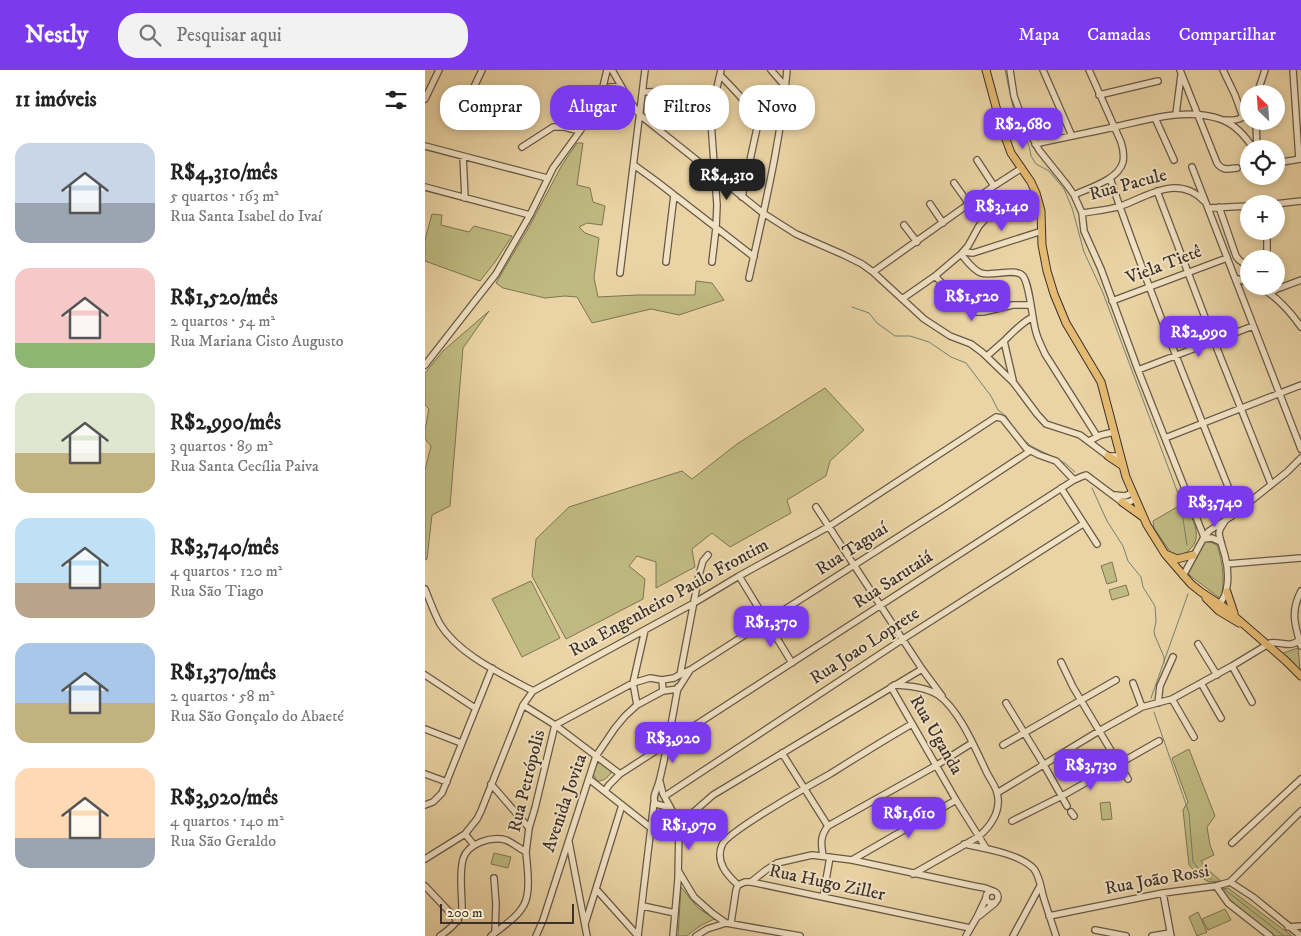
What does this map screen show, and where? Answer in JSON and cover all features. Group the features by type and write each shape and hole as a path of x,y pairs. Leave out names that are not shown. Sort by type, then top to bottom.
{"main road":[{"path":"988,73 1002,128 1011,153 1031,182 1036,193 1041,211 1047,271 1054,294 1065,323 1101,382 1123,466 1143,518 1165,554 1183,576 1217,605 1236,618 1301,676"},
{"path":"1108,456 1123,466"},
{"path":"1122,502 1143,518"},
{"path":"1165,554 1177,559 1193,555"},
{"path":"1227,592 1231,609 1236,618"},
{"path":"1217,605 1230,618 1244,625"}],"street":[{"path":"425,99 439,70"},
{"path":"475,85 482,70"},
{"path":"603,85 607,70"},
{"path":"612,70 620,85"},
{"path":"620,273 645,70"},
{"path":"771,70 784,85"},
{"path":"785,85 787,70"},
{"path":"1010,70 1017,107 1035,144 1074,195 1082,213 1084,231 1101,269 1203,538"},
{"path":"1043,70 1072,136"},
{"path":"1074,195 1111,178 1119,171 1123,161 1121,142 1089,70"},
{"path":"1223,70 1240,107"},
{"path":"1260,85 1265,70"},
{"path":"1285,162 1300,159 1293,70"},
{"path":"1176,114 1181,71"},
{"path":"1181,71 1219,166 1223,169 1237,168"},
{"path":"717,85 720,72"},
{"path":"720,72 751,111 757,122 742,197"},
{"path":"1099,95 1158,81"},
{"path":"635,108 640,115 763,213 796,234 854,259 873,272 924,319 950,336 971,344 987,356 1013,382 1043,422 1049,426 1075,432 1108,456 1120,456"},
{"path":"1035,144 1176,114 1198,114 1233,120 1240,118"},
{"path":"1155,118 1174,160"},
{"path":"1220,119 1236,128 1248,140"},
{"path":"425,365 496,274 547,178 579,131 564,127 553,127 522,146"},
{"path":"711,130 717,205 712,262"},
{"path":"749,278 776,153 779,130"},
{"path":"425,146 547,178"},
{"path":"463,156 465,198"},
{"path":"977,160 994,186"},
{"path":"634,165 753,257"},
{"path":"1192,167 1301,449"},
{"path":"873,272 1022,168"},
{"path":"1111,178 1119,206 1149,287 1238,511"},
{"path":"954,184 969,204"},
{"path":"425,187 529,215"},
{"name":"Rua Pacule","path":"1082,213 1119,206 1157,191 1173,188 1182,188 1193,192 1208,206"},
{"path":"1157,191 1271,484"},
{"path":"666,262 674,195"},
{"path":"1285,203 1301,201"},
{"path":"930,204 943,223"},
{"path":"902,299 935,276 963,253 983,221 1001,206"},
{"path":"1208,206 1240,206"},
{"path":"1219,207 1235,256 1240,261"},
{"path":"904,224 917,242"},
{"path":"963,253 973,252 1042,231"},
{"path":"963,253 974,268 982,273 1017,272 1023,275 1031,305 1035,331 1045,354 1097,436"},
{"name":"Viela Tietê","path":"1112,301 1227,258"},
{"path":"935,276 965,307 976,312 1013,305 1031,305"},
{"path":"1235,278 1240,280"},
{"path":"1285,286 1301,280"},
{"path":"1272,295 1301,327"},
{"path":"987,356 1033,317"},
{"path":"1139,370 1253,326"},
{"path":"1004,341 1013,382"},
{"path":"1165,438 1301,385"},
{"name":"Rua Engenheiro Paulo Frontim","path":"425,859 465,834 477,819 523,705 533,691 694,603 828,526 992,420 999,417 1003,419 1022,444 1030,451"},
{"path":"1089,441 1097,436 1114,432"},
{"path":"1030,451 1056,461 1074,480 1086,475 1122,502 1129,502 1134,496"},
{"name":"Rua Taguaí","path":"661,680 674,678 690,670 1030,451"},
{"path":"1183,576 1203,538 1212,528 1238,511 1301,458"},
{"name":"Rua Sarutaiá","path":"605,791 620,774 1074,480"},
{"path":"1061,488 1097,544"},
{"path":"1115,496 1134,496"},
{"path":"816,507 922,669 957,717 997,793 998,804 993,820 984,832 913,874"},
{"path":"1217,605 1225,598 1227,592 1227,564 1219,533 1225,521"},
{"name":"Rua Joao Loprete","path":"665,796 1083,524"},
{"path":"1203,538 1212,538 1221,542"},
{"path":"638,936 643,906 654,798 668,744 703,561 708,555"},
{"path":"1227,564 1301,558"},
{"path":"739,576 792,663"},
{"path":"425,589 432,608 445,632 460,646 492,668 533,691"},
{"path":"997,793 1099,731 1143,707 1172,699 1279,643 1292,645 1300,643 1294,610 1301,591"},
{"path":"637,705 633,683 645,630"},
{"path":"1198,644 1217,675"},
{"path":"1158,703 1161,686 1173,657"},
{"path":"1061,662 1081,700 1128,779"},
{"path":"1232,666 1252,702"},
{"path":"425,805 433,802 442,793 492,668"},
{"path":"679,829 689,816 713,795 922,669"},
{"name":"Rua Taguaí","path":"678,689 690,670"},
{"path":"425,675 475,708"},
{"name":"Rua Petrópolis","path":"493,934 517,914 527,897 526,852 529,828 555,725 633,683 650,678 661,680"},
{"path":"661,680 663,691"},
{"path":"1003,745 1116,680"},
{"path":"1201,683 1221,718"},
{"path":"1133,684 1143,707"},
{"path":"892,686 913,687 930,691 946,701"},
{"name":"Rua Uganda","path":"892,686 955,800 985,848"},
{"name":"Avenida Jovita","path":"536,936 543,920 596,756 615,728 637,705 663,691 678,689"},
{"path":"1172,699 1193,737"},
{"path":"1006,703 1071,812"},
{"path":"523,705 555,725 620,774"},
{"path":"728,923 738,885 721,864 720,850 725,840 749,823 912,724"},
{"path":"425,729 461,743"},
{"path":"1012,822 1159,741"},
{"path":"823,856 821,840 823,832 828,826 937,765 972,743"},
{"path":"782,753 828,826"},
{"path":"649,756 657,758 663,764"},
{"path":"425,774 447,782"},
{"path":"589,779 651,828"},
{"path":"1232,843 1301,779"},
{"path":"659,780 679,829 678,880 673,936"},
{"path":"491,784 529,828"},
{"path":"654,798 658,793 665,796"},
{"path":"652,818 661,805 665,803 665,796"},
{"path":"654,798 656,804 661,805 674,814 682,818 689,816"},
{"path":"852,860 955,800"},
{"path":"585,924 621,805"},
{"name":"Rua João Rossi","path":"1049,916 1163,893 1216,886 1230,882 1301,811"},
{"path":"465,834 474,845"},
{"path":"440,936 458,921 462,909 462,867 463,859 468,850 474,845 488,840 501,839 526,852"},
{"path":"569,840 587,936"},
{"path":"964,844 1010,855 1031,866 1041,886 1056,936"},
{"path":"751,882 777,863 812,855 852,860 985,888 989,894 989,902 995,903"},
{"path":"823,897 830,857"},
{"path":"678,871 694,897 712,913 728,923 766,933 800,936"},
{"path":"493,934 497,904 494,878"},
{"path":"678,880 686,885"},
{"name":"Rua Hugo Ziller","path":"738,885 751,882 971,928"},
{"path":"1230,882 1301,936"},
{"path":"1013,936 1041,886"},
{"path":"1216,886 1228,903 1270,936"},
{"path":"426,888 458,921"},
{"path":"596,889 638,936"},
{"path":"977,918 998,900 999,896 997,893 989,894"},
{"path":"1152,936 1171,934 1163,893"},
{"path":"966,936 989,894"},
{"path":"643,906 675,913"},
{"path":"696,936 707,929 728,923"},
{"path":"1288,926 1301,926"},
{"path":"1095,930 1126,936"},
{"path":"772,936 779,933"}],"shaded area":[{"path":"577,143 583,143 577,185 590,188 593,202 605,206 602,225 587,223 579,227 585,233 599,238 594,278 598,297 695,295 696,281 712,283 724,300 679,315 651,309 592,323 577,297 545,298 503,288 496,283 562,165"},
{"path":"432,214 442,215 441,225 469,232 474,226 512,236 480,281 425,261 425,240"},
{"path":"489,311 463,348 450,506 432,515 427,559 425,560 425,470 431,446 425,439 429,409 425,405 425,373 443,351"},
{"path":"825,388 864,430 830,461 826,476 787,500 791,513 730,547 712,533 692,549 695,567 656,588 656,562 637,556 629,566 645,579 643,599 566,639 532,576 536,539 569,507 682,471 692,479 737,444"},
{"path":"1184,503 1193,520 1196,539 1194,545 1188,551 1179,556 1171,553 1154,528 1153,521"},
{"path":"1205,542 1217,545 1219,552 1223,579 1221,599 1188,574"},
{"path":"1112,562 1117,581 1107,584 1101,566"},
{"path":"531,581 560,638 522,657 492,599"},
{"path":"1126,585 1129,595 1112,600 1109,590"},
{"path":"1298,648 1300,669 1283,653"},
{"path":"1189,749 1215,816 1207,827 1214,855 1201,861 1221,881 1209,882 1200,877 1189,865 1183,810 1188,802 1172,758"},
{"path":"601,762 610,768 611,773 605,779 597,781 593,774 595,765"},
{"path":"1110,802 1112,819 1102,820 1100,803"},
{"path":"494,853 511,857 508,868 491,864"},
{"path":"681,887 698,908 715,919 700,926 687,936 678,936"},
{"path":"1228,888 1292,936 1274,936 1231,903 1221,889"},
{"path":"1225,909 1231,920 1208,930 1202,919"},
{"path":"1198,912 1207,932 1197,936 1189,917"}],"waterway":[{"path":"1005,70 1013,107 1029,146 1031,156 1036,164 1049,171 1064,189 1072,208 1084,252 1103,293 1180,499 1187,545"},
{"path":"852,307 869,313 877,323 895,336 910,336 929,342 951,357 966,363 991,396 998,410 1006,416 1024,440 1031,446 1053,457"},
{"path":"1059,460 1075,472"},
{"path":"1092,488 1107,521 1123,546 1128,561 1141,577 1143,587 1155,606 1156,622 1154,631 1164,657 1164,663"},
{"path":"1151,698 1188,594"},
{"path":"1154,712 1189,813 1193,862 1201,872 1212,880"},
{"path":"1224,889 1284,936"}]}
